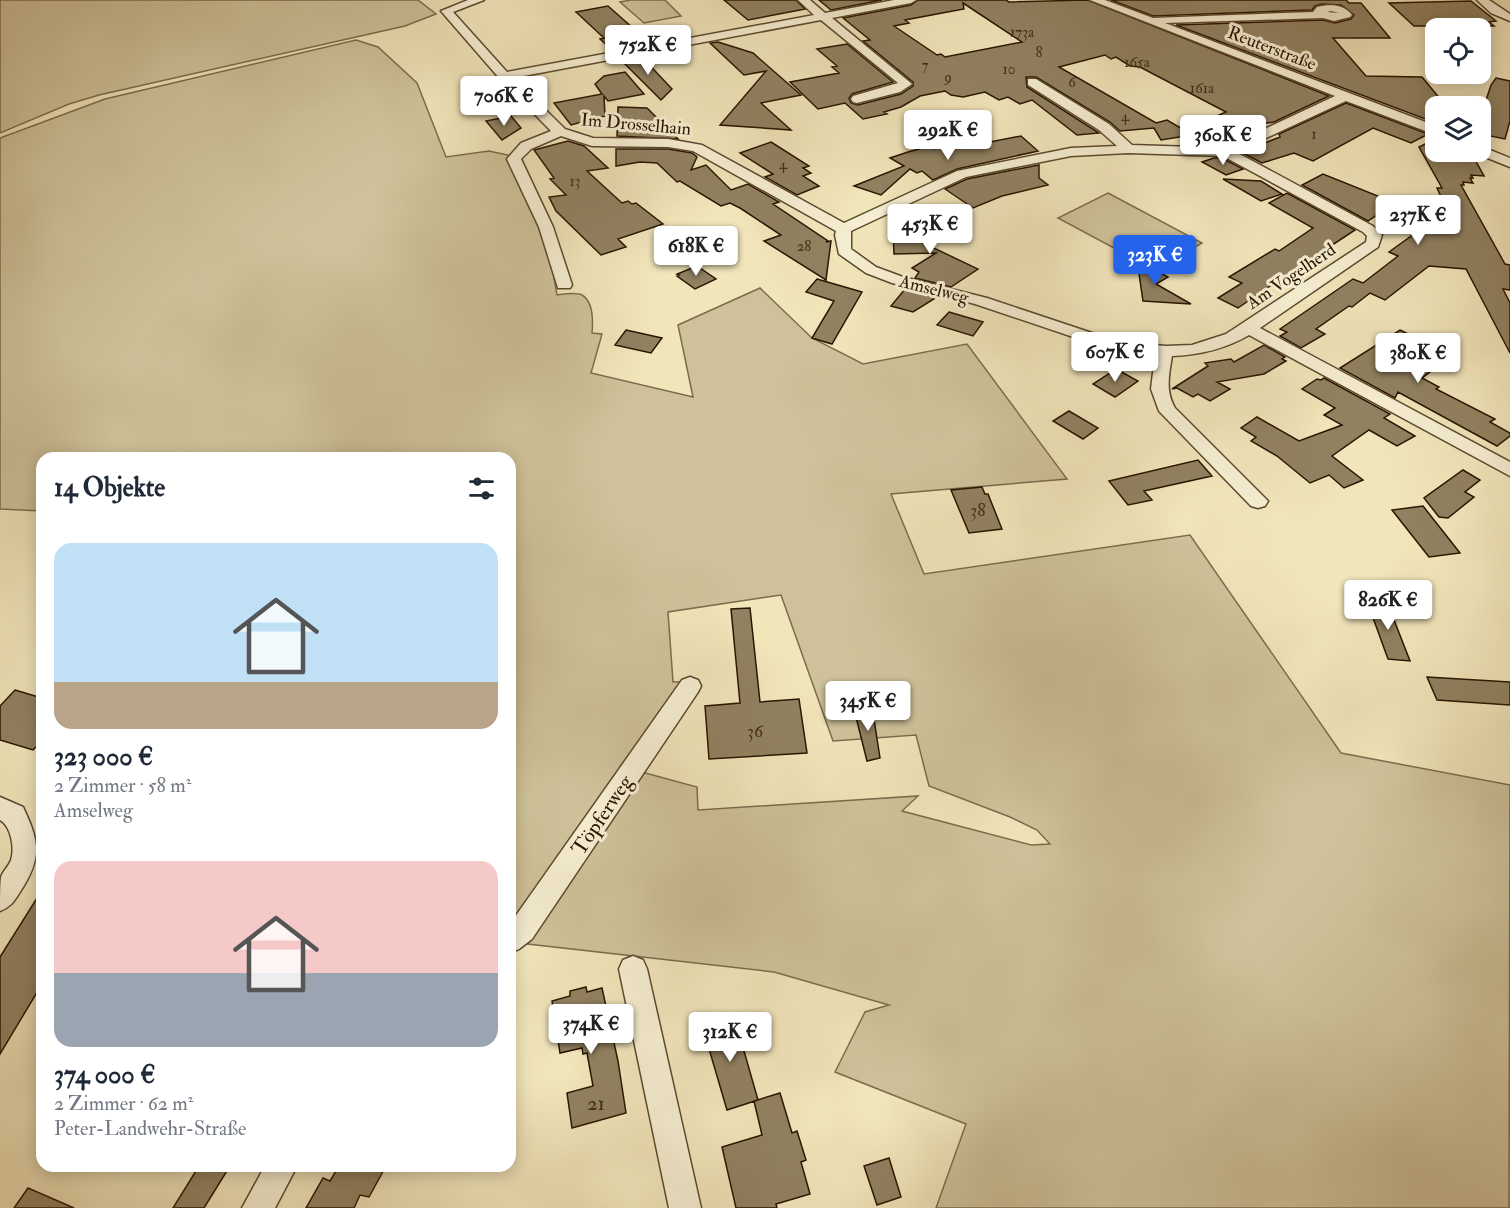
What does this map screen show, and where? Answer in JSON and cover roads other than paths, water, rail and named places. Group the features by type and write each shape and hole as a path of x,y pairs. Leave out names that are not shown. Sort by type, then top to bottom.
{"street":[{"path":"479,0 446,12 504,76 560,132"},
{"path":"803,0 906,84 896,89 857,99"},
{"path":"504,76 911,0"},
{"name":"Reuterstraße","path":"1095,0 1425,127"},
{"path":"1482,0 1495,11 1510,18"},
{"path":"1150,20 1321,15"},
{"path":"1032,82 1104,127 1128,149"},
{"path":"844,229 962,174 1025,160 1071,152 1128,149 1226,152 1346,96"},
{"name":"Im Drosselhain","path":"564,285 546,227 514,159 525,146 560,132 592,142 668,143 697,148 844,229"},
{"name":"Am Vogelherd","path":"1226,152 1368,229 1375,235 1373,244 1249,328 1510,470"},
{"path":"1491,155 1510,163"},
{"name":"Amselweg","path":"844,229 842,235 844,251 868,269 891,278 978,300 1080,336 1121,347 1164,351 1219,343 1249,328"},
{"path":"1164,351 1158,391 1161,401 1168,411 1258,501"},
{"name":"Töpferweg","path":"516,935 523,930 690,687"},
{"path":"0,808 14,815 26,840 25,861 0,899"},
{"path":"633,969 685,1208"},
{"path":"258,1208 279,1172"}]}
